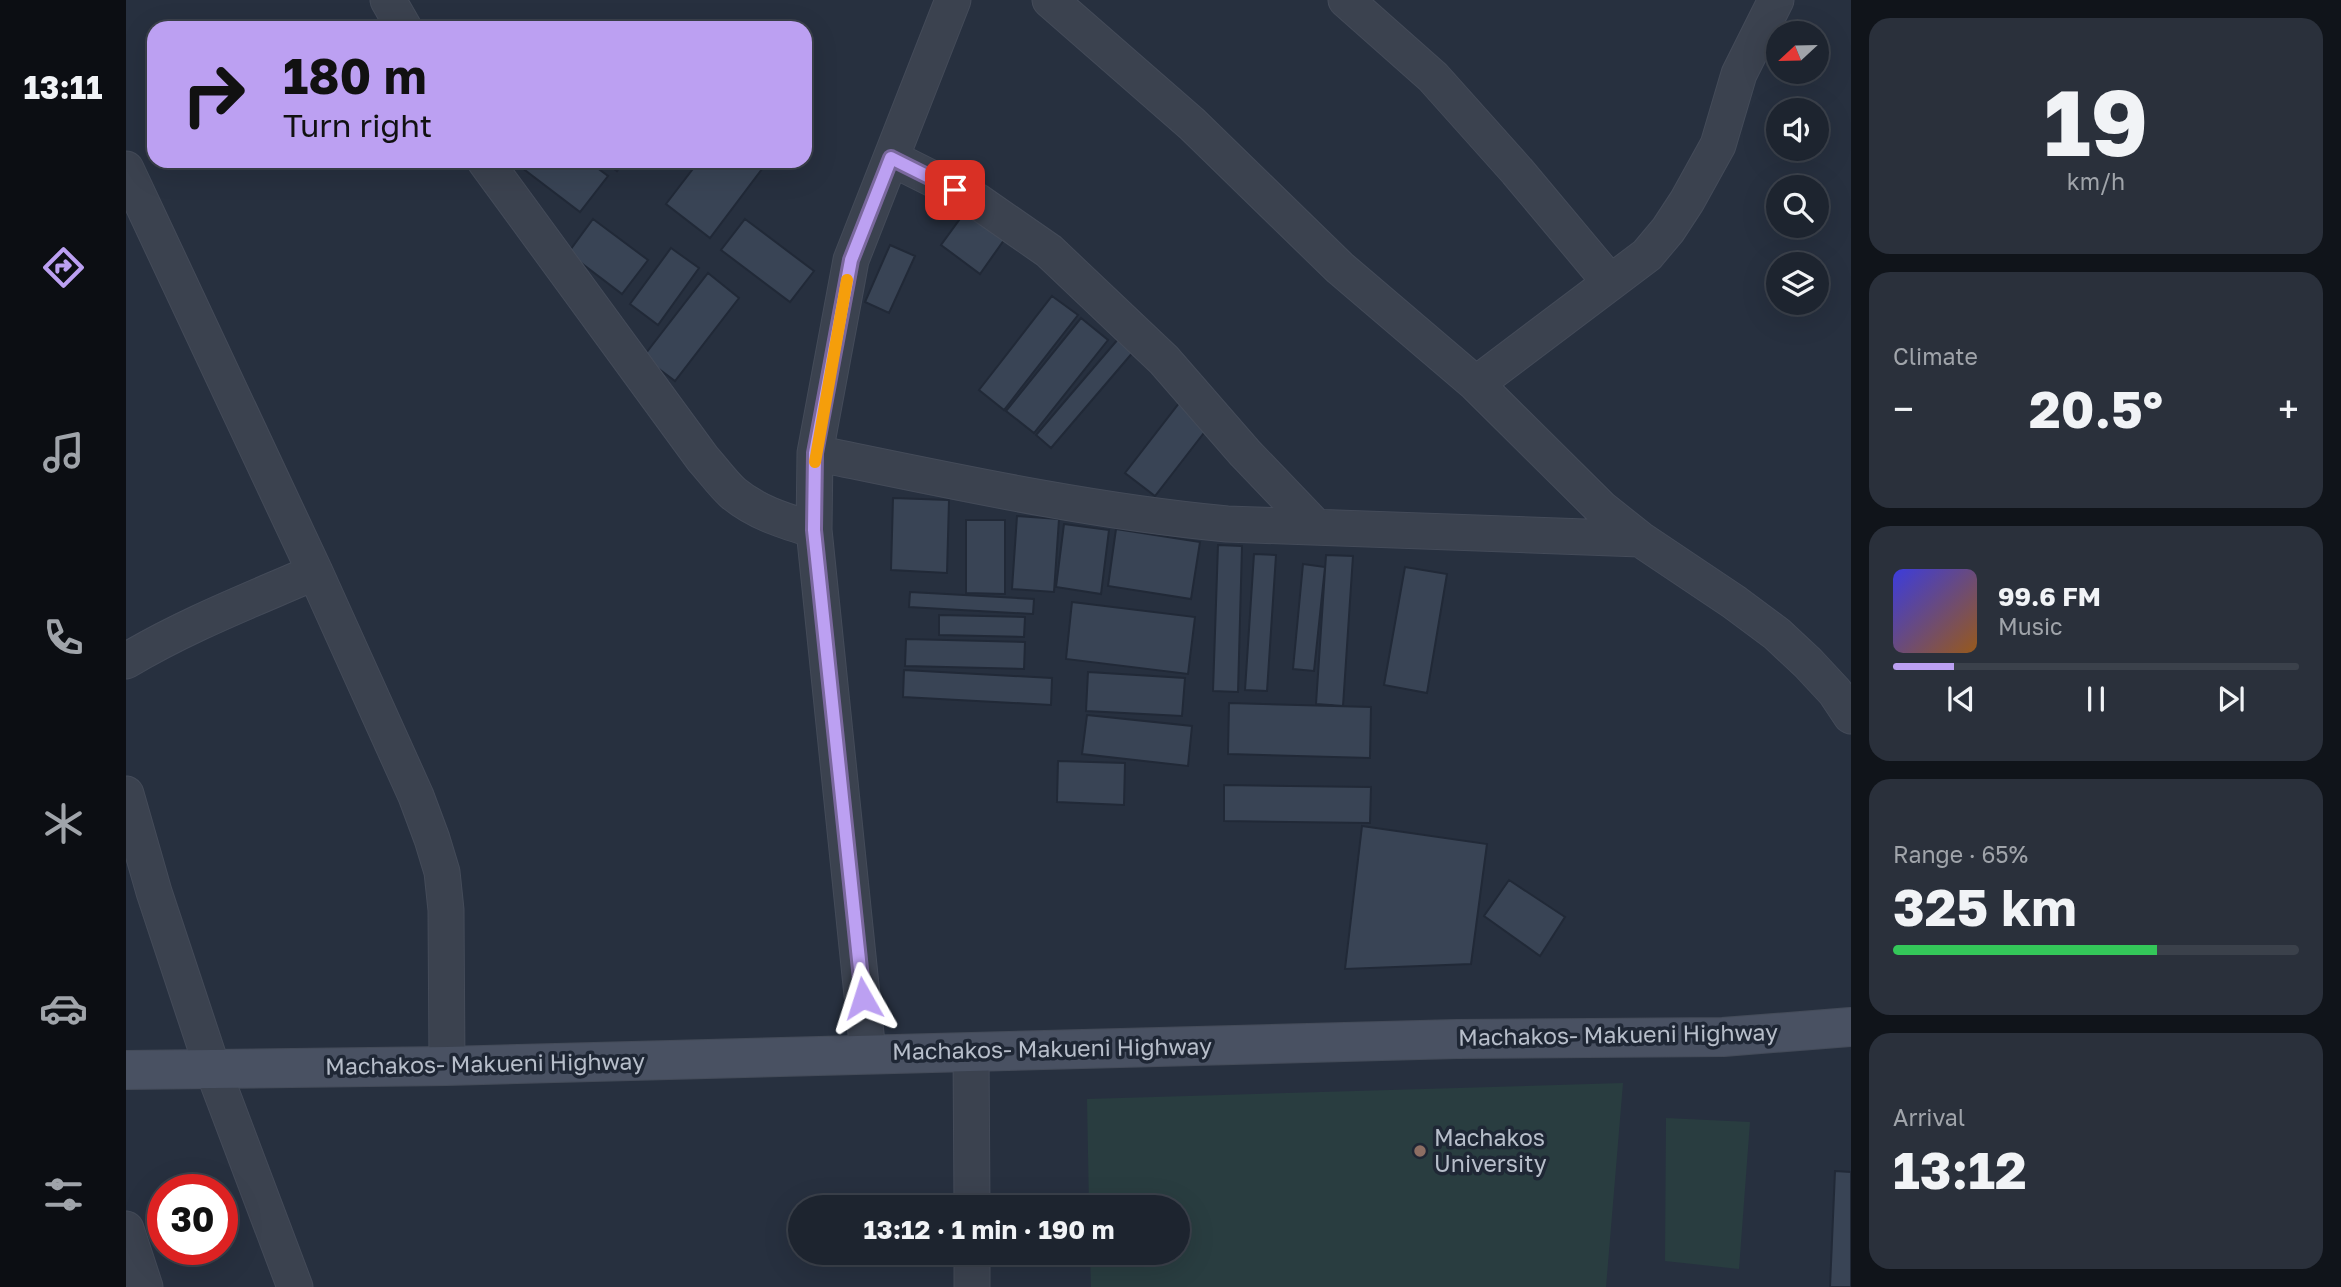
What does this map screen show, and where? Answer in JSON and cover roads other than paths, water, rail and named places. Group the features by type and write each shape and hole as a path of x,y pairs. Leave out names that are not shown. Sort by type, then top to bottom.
{"main road":[{"name":"Machakos- Makueni Highway","path":"126,1070 447,1066 1457,1039 1723,1037 1851,1027"}],"street":[{"path":"388,0 400,21"},
{"path":"868,1053 814,530 815,453 851,260 953,0"},
{"path":"1050,0 1192,124 1340,268 1476,384 1601,508 1777,634 1835,692 1851,716"},
{"path":"1346,0 1433,77 1517,171 1610,282"},
{"path":"1476,384 1647,255 1668,230 1718,145 1739,74 1776,0"},
{"path":"891,158 976,201 1049,251 1164,360 1245,453 1315,526"},
{"path":"490,168 704,459 732,492 752,507 772,517 814,530"},
{"path":"126,169 315,572 432,839 442,872 446,911 447,1066"},
{"path":"815,453 1047,500 1169,519 1227,524 1640,538"},
{"path":"126,661 205,619 315,572"},
{"path":"126,794 154,892 213,1070 295,1287"},
{"path":"971,1051 972,1195"},
{"path":"126,1229 145,1287"},
{"path":"972,1265 972,1287"}],"place":[{"name":"Machakos University","path":"1420,1151"}]}
